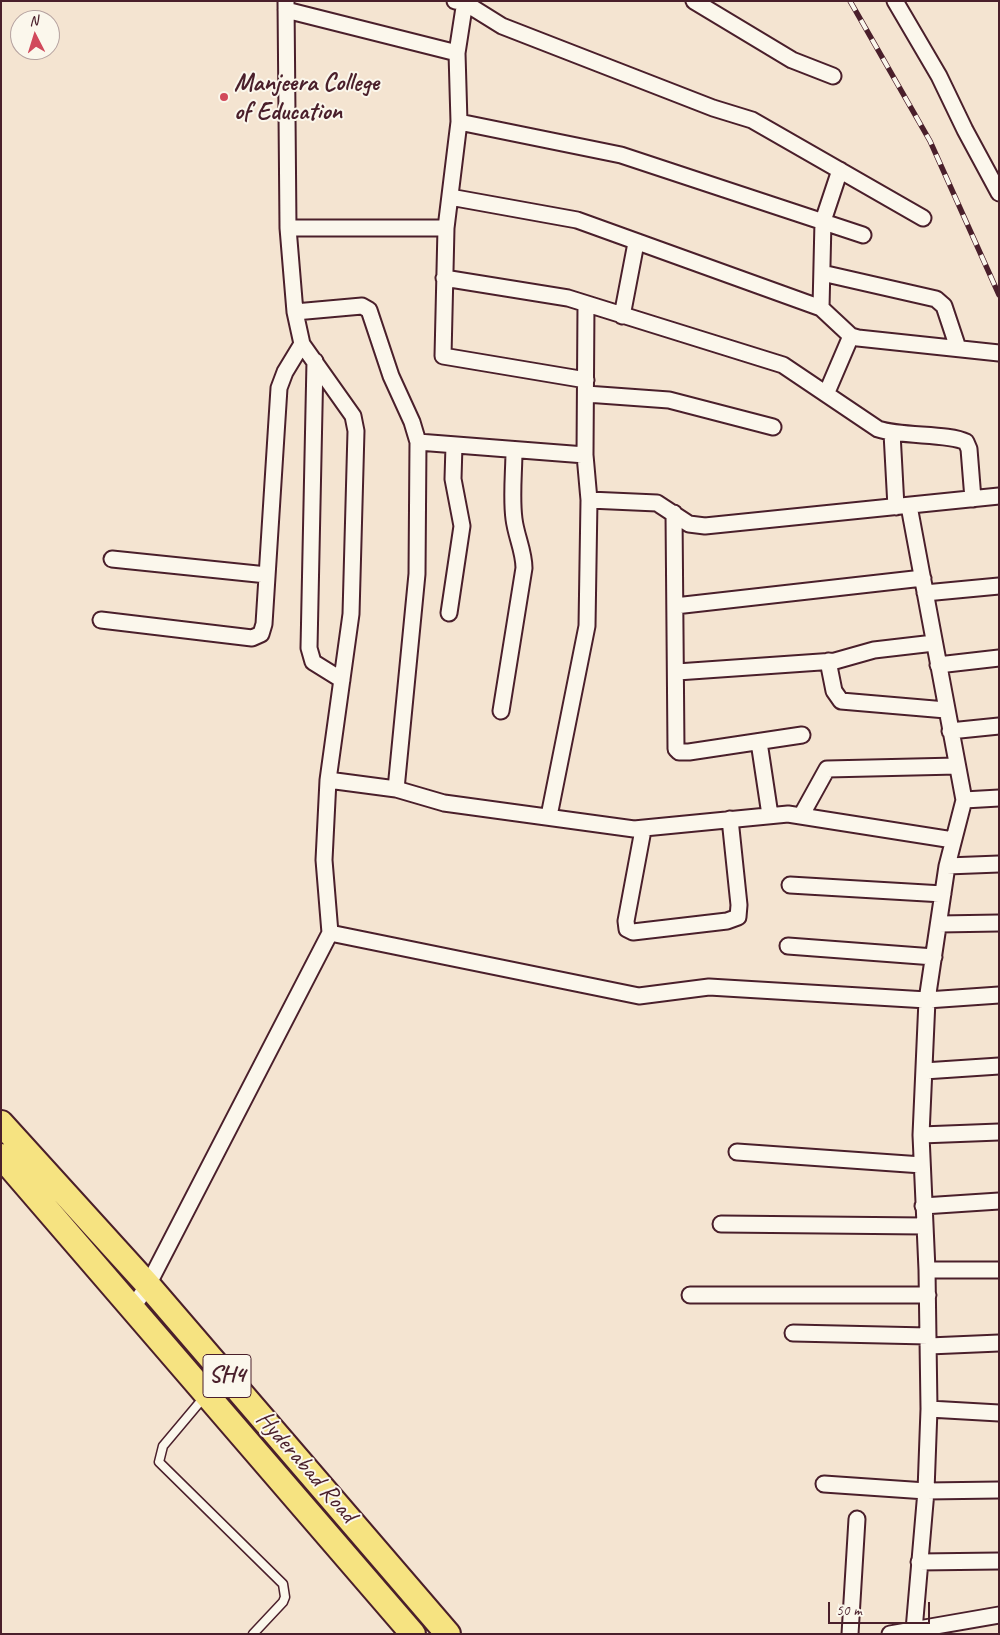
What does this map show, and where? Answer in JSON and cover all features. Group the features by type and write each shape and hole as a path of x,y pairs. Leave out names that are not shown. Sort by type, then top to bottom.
{"main road":[{"name":"Hyderabad Road","path":"1,1123 148,1285 440,1630"},
{"name":"Hyderabad Road","path":"1,1156 414,1634"}],"street":[{"path":"694,1 792,60 833,76"},
{"path":"896,1 939,76 964,130 999,193"},
{"path":"773,427 659,398 586,387 443,356 446,228 459,122 457,53 462,2 502,26 704,104 752,120 923,218"},
{"path":"133,1308 148,1285 330,933 324,860 328,780 352,614 356,431 353,416 302,344 295,312 288,228 286,5 457,53"},
{"path":"459,122 621,155 863,235"},
{"path":"821,308 823,222 840,170"},
{"path":"450,197 577,220 636,243 821,308 851,336 999,353"},
{"path":"288,228 446,228"},
{"path":"622,316 636,243"},
{"path":"822,274 936,298 944,306 958,348"},
{"path":"444,278 568,298 783,365 827,392 869,424 892,433 955,439 966,442 969,449 973,499"},
{"path":"549,816 587,626 589,500 585,455 586,304"},
{"path":"295,312 362,306 369,310 391,376 412,422 418,442 417,574 396,789"},
{"path":"827,392 851,336"},
{"path":"101,620 252,638 258,636 263,628 279,388 284,372 302,344"},
{"path":"315,361 309,648 313,662 342,680"},
{"path":"892,433 902,506 923,578 964,800 948,866 927,1000 921,1135 924,1226 928,1270 929,1410 926,1491 914,1630"},
{"path":"418,442 585,455"},
{"path":"449,613 462,526 453,479 454,445"},
{"path":"501,711 524,568 524,558 513,512 514,450"},
{"path":"589,500 657,503 689,524 705,526 999,496"},
{"path":"674,513 677,672 675,744 679,752 802,735"},
{"path":"112,559 267,575"},
{"path":"675,606 923,578"},
{"path":"925,593 999,586"},
{"path":"677,672 828,661 874,650 934,643"},
{"path":"938,665 999,658"},
{"path":"828,661 834,691 841,701 946,710"},
{"path":"950,730 999,726"},
{"path":"759,742 770,815"},
{"path":"801,816 827,769 957,766"},
{"path":"328,780 396,789 444,803 643,830 770,815 801,816 953,840"},
{"path":"964,800 999,798"},
{"path":"643,830 626,921 627,929 633,932 727,921 738,917 739,905 730,819"},
{"path":"948,866 999,864"},
{"path":"790,885 943,894"},
{"path":"939,924 999,923"},
{"path":"330,933 639,996 709,987 927,1000 999,995"},
{"path":"788,946 934,957"},
{"path":"924,1071 999,1066"},
{"path":"921,1135 999,1132"},
{"path":"737,1152 922,1165"},
{"path":"923,1206 999,1201"},
{"path":"720,1224 924,1226"},
{"path":"928,1270 999,1270"},
{"path":"690,1295 928,1295"},
{"path":"794,1333 999,1343"},
{"path":"929,1410 999,1413"},
{"path":"824,1484 926,1491 999,1490"},
{"path":"850,1634 857,1519"},
{"path":"919,1562 999,1561"},
{"path":"890,1634 999,1615"}],"lane":[{"path":"207,1393 163,1446 159,1462 283,1584 285,1597 283,1602 253,1634"}],"railway":[{"path":"850,1 930,141 999,295"}],"place":[{"name":"Manjeera College of Education","path":"224,97"}]}
